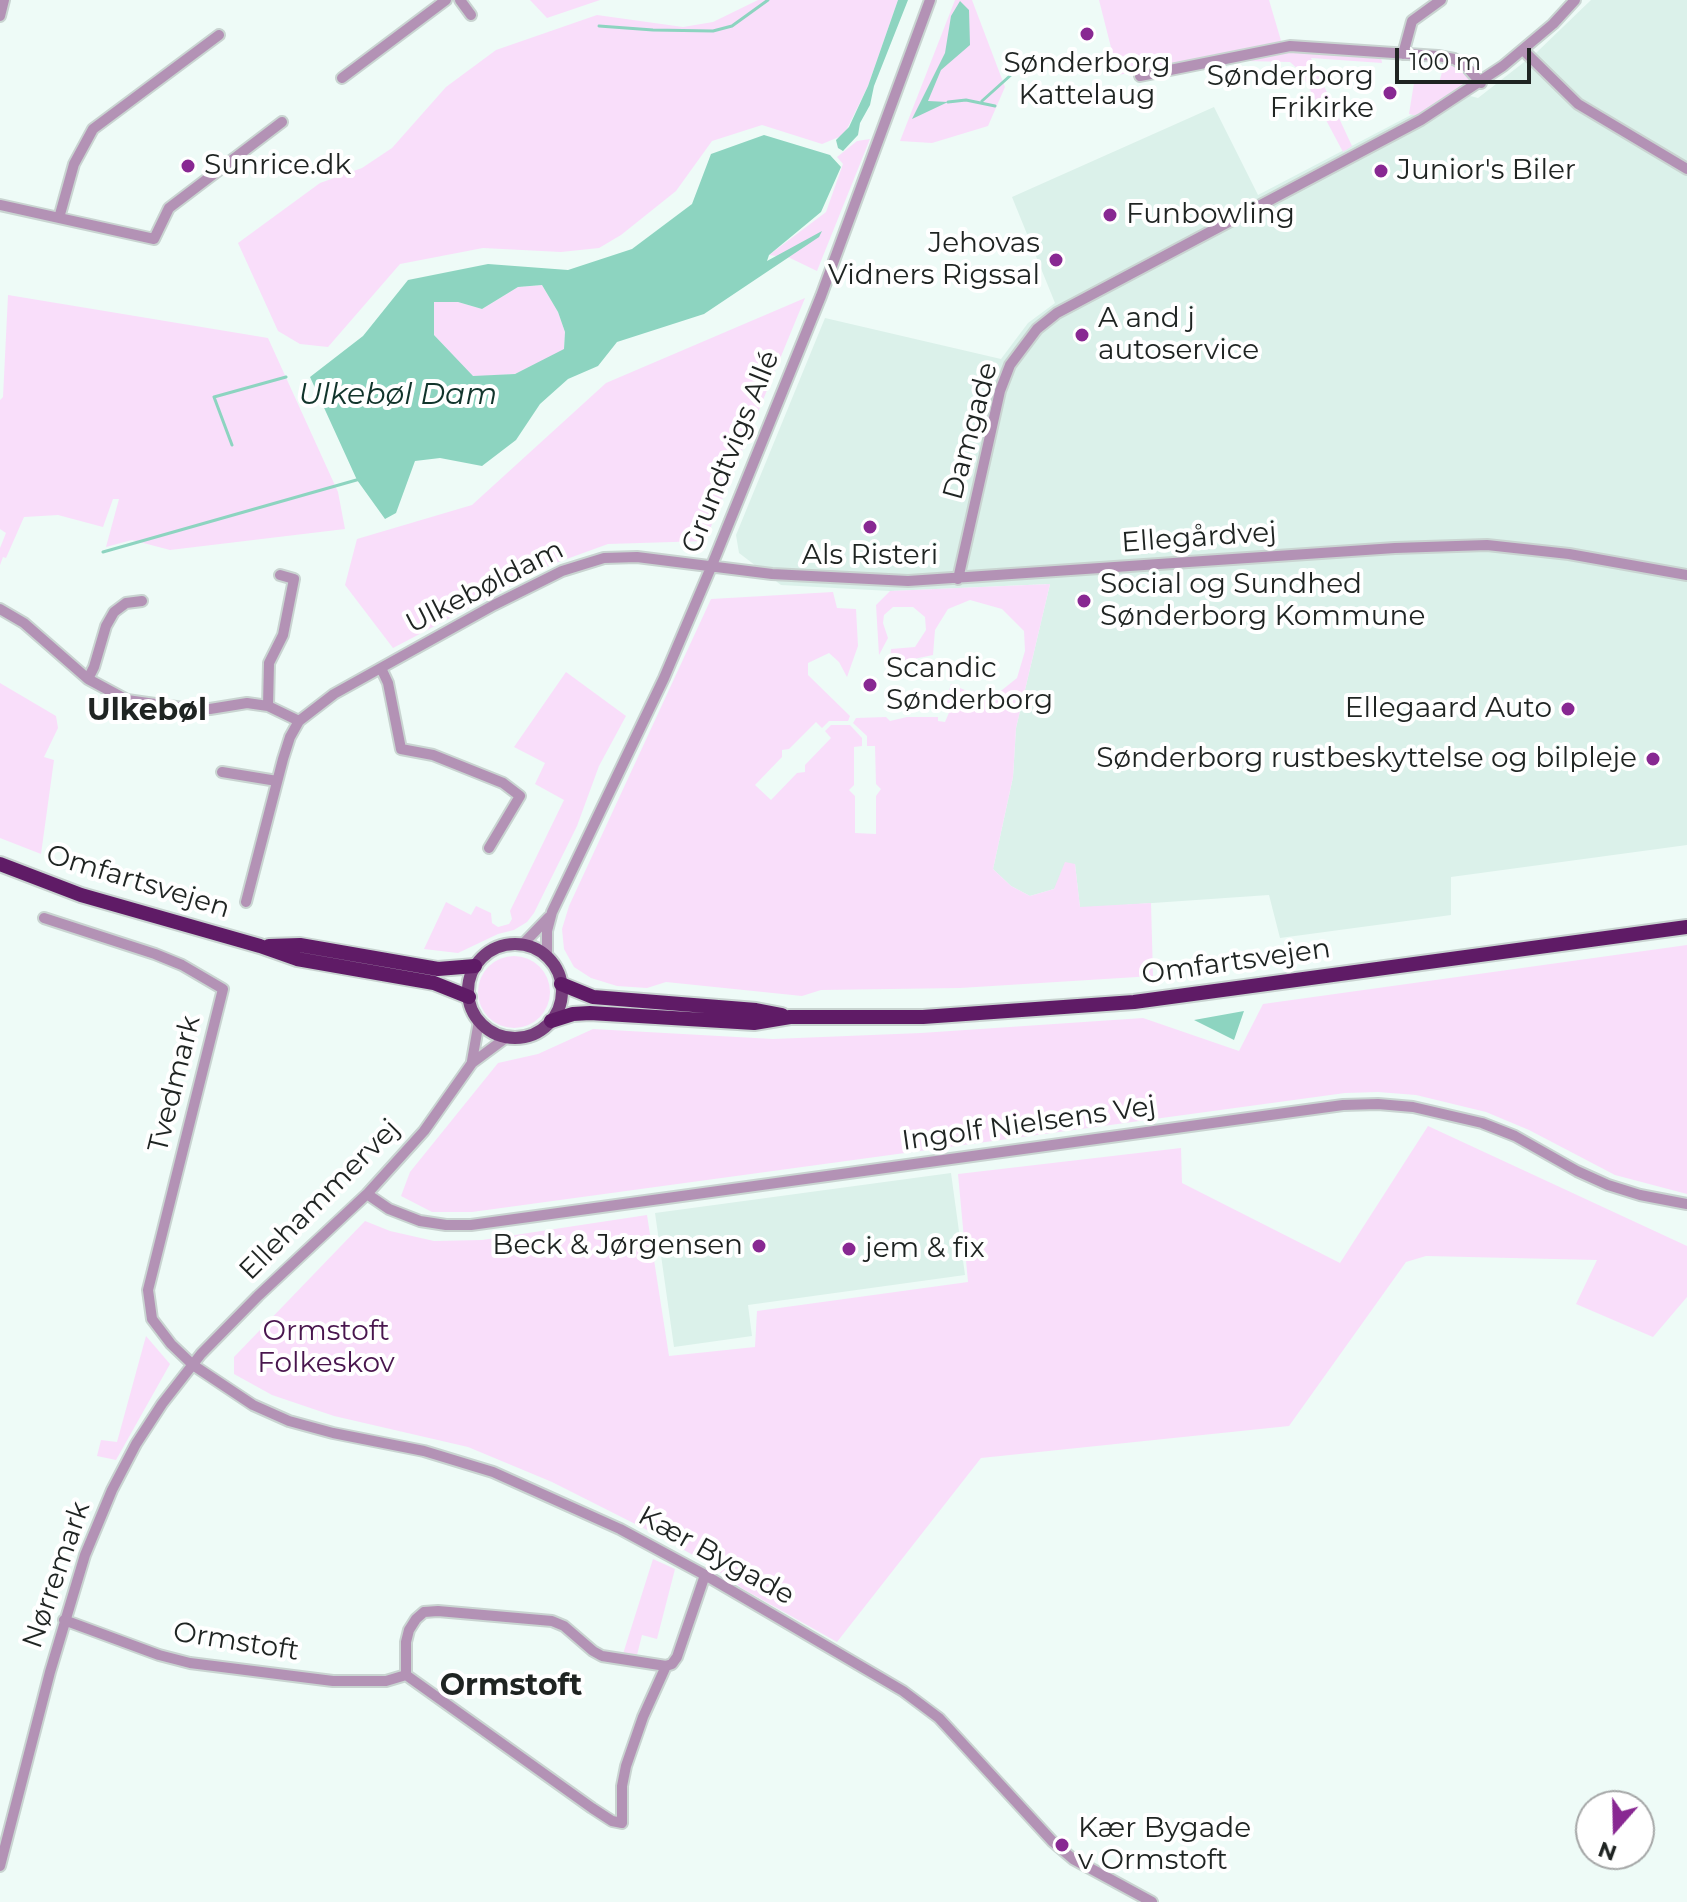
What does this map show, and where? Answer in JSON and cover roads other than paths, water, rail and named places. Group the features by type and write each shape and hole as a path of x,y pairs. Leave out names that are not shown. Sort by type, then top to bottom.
{"highway":[{"name":"Omfartsvejen","path":"0,864 81,895 297,959 434,983 469,997"},
{"name":"Omfartsvejen","path":"551,1021 573,1014 590,1013 754,1023 790,1017 923,1017 1134,1002 1687,927"},
{"name":"Omfartsvejen","path":"260,946 300,945 438,969 475,966"},
{"name":"Omfartsvejen","path":"561,984 593,997 756,1010 790,1017"}],"main road":[{"path":"522,945 547,957 555,966 561,984 559,1007 551,1021 534,1033 507,1037 494,1033 479,1021 469,997 469,981 475,966 485,954 499,947 522,945"}],"street":[{"path":"0,16 4,0"},
{"path":"342,78 446,0"},
{"path":"460,0 471,15"},
{"name":"Grundtvigs Allé","path":"547,957 547,931 552,912 664,678 712,565 821,296 930,0"},
{"path":"1403,54 1412,21 1441,0"},
{"name":"Damgade","path":"958,579 1000,391 1010,365 1037,329 1057,313 1421,120 1481,83 1523,50 1575,0"},
{"path":"59,218 74,164 93,129 219,35"},
{"path":"1140,76 1290,46 1454,59 1466,66 1481,83"},
{"path":"1523,50 1578,104 1687,169"},
{"path":"0,205 154,239 169,208 282,122"},
{"name":"Ellegårdvej","path":"712,565 772,574 865,581 958,579 1395,548 1487,545 1569,554 1687,575"},
{"name":"Ulkebøldam","path":"246,902 290,737 299,721 334,694 494,605 581,564 604,558 637,557 712,565"},
{"path":"268,706 269,663 283,635 294,579 280,575"},
{"path":"88,679 114,612 126,603 142,601"},
{"path":"0,609 24,623 88,679 127,700 150,705 210,709 247,703 268,706 299,721"},
{"path":"381,668 388,683 401,749 433,755 503,783 520,796 489,848"},
{"path":"222,772 277,781"},
{"name":"Grundtvigs Allé","path":"522,945 552,912"},
{"name":"Tvedmark","path":"44,918 155,954 182,965 223,989 148,1290 152,1319 171,1344 193,1365"},
{"name":"Ellehammervej","path":"472,1063 479,1021"},
{"name":"Ellehammervej","path":"193,1365 258,1296 367,1194 424,1131 472,1063 507,1037"},
{"name":"Ingolf Nielsens Vej","path":"367,1194 389,1209 420,1221 471,1225 1343,1105 1378,1104 1448,1113 1482,1123 1515,1136 1608,1185 1687,1204"},
{"name":"Kær Bygade","path":"193,1365 253,1405 289,1421 424,1451 506,1477 620,1529 705,1575 903,1691 939,1718 1053,1842 1073,1859 1152,1902"},
{"name":"Nørremark","path":"0,1866 64,1620 85,1555 112,1490 136,1444 193,1365"},
{"path":"666,1666 643,1717 626,1766 622,1786 622,1823 612,1821 592,1808 406,1675 406,1642 409,1630 424,1612 552,1621 564,1626 602,1656 666,1666 677,1657 705,1575"},
{"name":"Ormstoft","path":"64,1620 159,1655 190,1663 333,1681 386,1681 406,1675"}],"water":[{"path":"898,0 908,0 858,135 843,151 838,148 836,140 849,127 868,86"},
{"path":"960,1 969,10 970,45 941,70 928,101 948,102 912,119 945,53 951,16"},
{"name":"Ulkebøl Dam","path":"764,135 830,155 841,167 821,212 769,255 767,261 822,231 819,237 704,314 617,342 598,366 568,379 540,404 516,440 482,466 440,458 415,461 396,513 385,519 357,480 310,377 363,336 408,280 488,264 568,270 632,249 692,204 711,154","holes":["542,285 558,312 565,332 564,349 515,374 473,376 434,335 434,302 458,302 482,309 518,287"]},
{"path":"1244,1011 1234,1040 1194,1020"}],"waterway":[{"path":"599,26 713,31 732,26 768,0"},
{"path":"982,101 1012,74"},
{"path":"948,102 966,100 995,106"},
{"path":"232,445 214,397 286,377"},
{"path":"103,552 360,479"}],"place":[{"name":"Sønderborg Kattelaug","path":"1087,34"},
{"name":"Sønderborg Frikirke","path":"1390,93"},
{"name":"Sunrice.dk","path":"188,166"},
{"name":"Junior's Biler","path":"1381,171"},
{"name":"Funbowling","path":"1110,215"},
{"name":"Jehovas Vidners Rigssal","path":"1056,260"},
{"name":"A and j autoservice","path":"1082,335"},
{"name":"Als Risteri","path":"870,527"},
{"name":"Social og Sundhed Sønderborg Kommune","path":"1084,601"},
{"name":"Scandic Sønderborg","path":"870,685"},
{"name":"Ellegaard Auto","path":"1568,709"},
{"name":"Sønderborg rustbeskyttelse og bilpleje","path":"1653,759"},
{"name":"Beck & Jørgensen","path":"759,1246"},
{"name":"jem & fix","path":"849,1249"},
{"name":"Kær Bygade v Ormstoft","path":"1062,1845"}],"district":[{"name":"Ulkebøl","path":"147,711"},
{"name":"Ormstoft","path":"511,1686"}],"park label":[{"name":"Ormstoft Folkeskov","path":"326,1348"}]}
